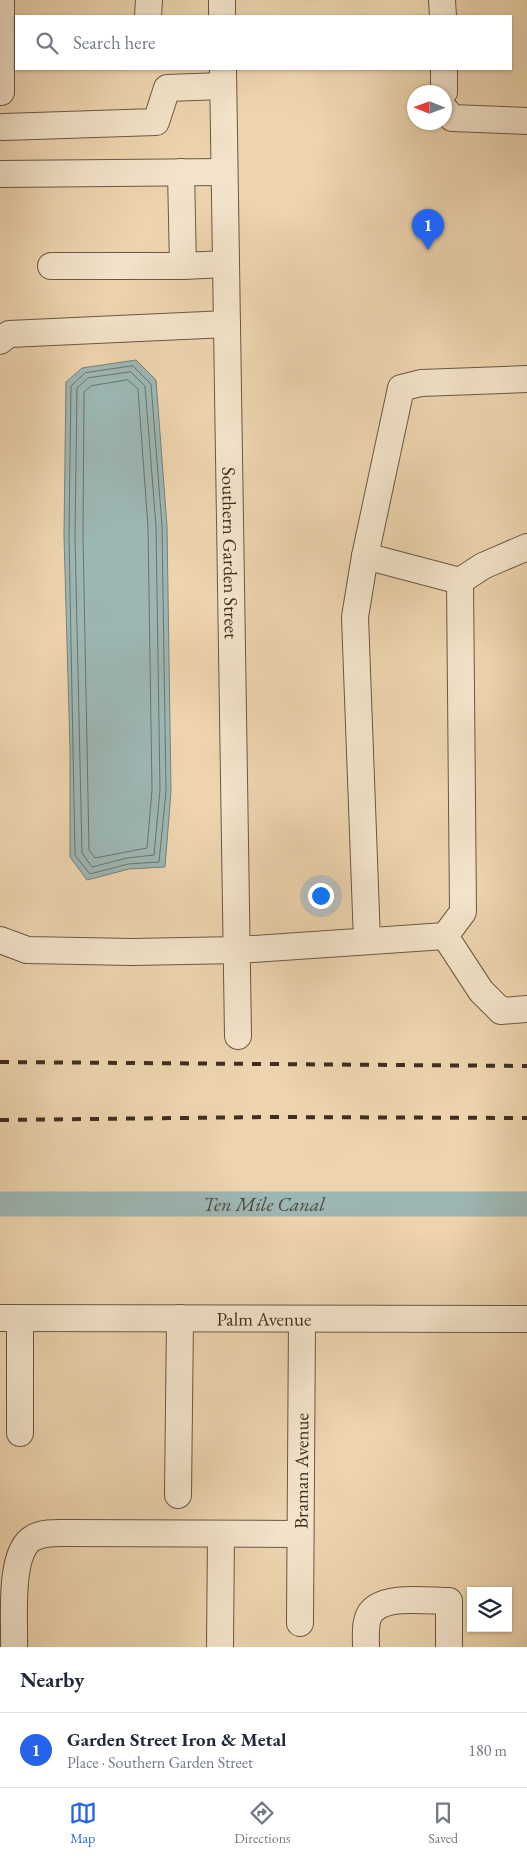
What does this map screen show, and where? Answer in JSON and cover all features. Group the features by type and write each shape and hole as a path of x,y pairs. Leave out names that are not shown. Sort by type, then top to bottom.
{"street":[{"path":"1,0 1,92"},
{"path":"148,15 149,0"},
{"path":"222,0 222,15"},
{"path":"442,0 443,15"},
{"path":"444,70 444,85"},
{"path":"4,127 156,122 162,78 223,77"},
{"name":"Southern Garden Street","path":"223,77 238,1036"},
{"path":"452,118 527,121"},
{"path":"182,172 183,266"},
{"path":"0,174 224,172"},
{"path":"51,266 183,266 226,264"},
{"path":"0,341 9,334 227,324"},
{"path":"367,941 355,617 365,556 401,388 420,382 527,379"},
{"path":"365,556 460,581 483,566 527,547"},
{"path":"0,940 27,950 132,952 238,950 445,936 463,912 460,581"},
{"path":"445,936 481,991 501,1010 527,1009"},
{"path":"10,1318 20,1433"},
{"name":"Palm Avenue","path":"10,1318 527,1319"},
{"path":"178,1495 180,1318"},
{"name":"Braman Avenue","path":"300,1623 302,1319"},
{"path":"14,1647 18,1560 24,1546 33,1538 50,1533 300,1534"},
{"path":"220,1647 221,1534"},
{"path":"366,1647 366,1627 372,1610 394,1601 449,1601 448,1647"}],"water":[{"path":"136,360 156,380 167,526 171,791 165,867 129,869 87,880 70,857 70,749 64,536 66,382 82,368"}],"waterway":[{"name":"Ten Mile Canal","path":"0,1204 527,1204"}],"railway":[{"path":"0,1062 527,1066"},
{"path":"0,1120 270,1117 527,1118"}],"place":[{"name":"Garden Street Iron & Metal","path":"428,250"}]}
